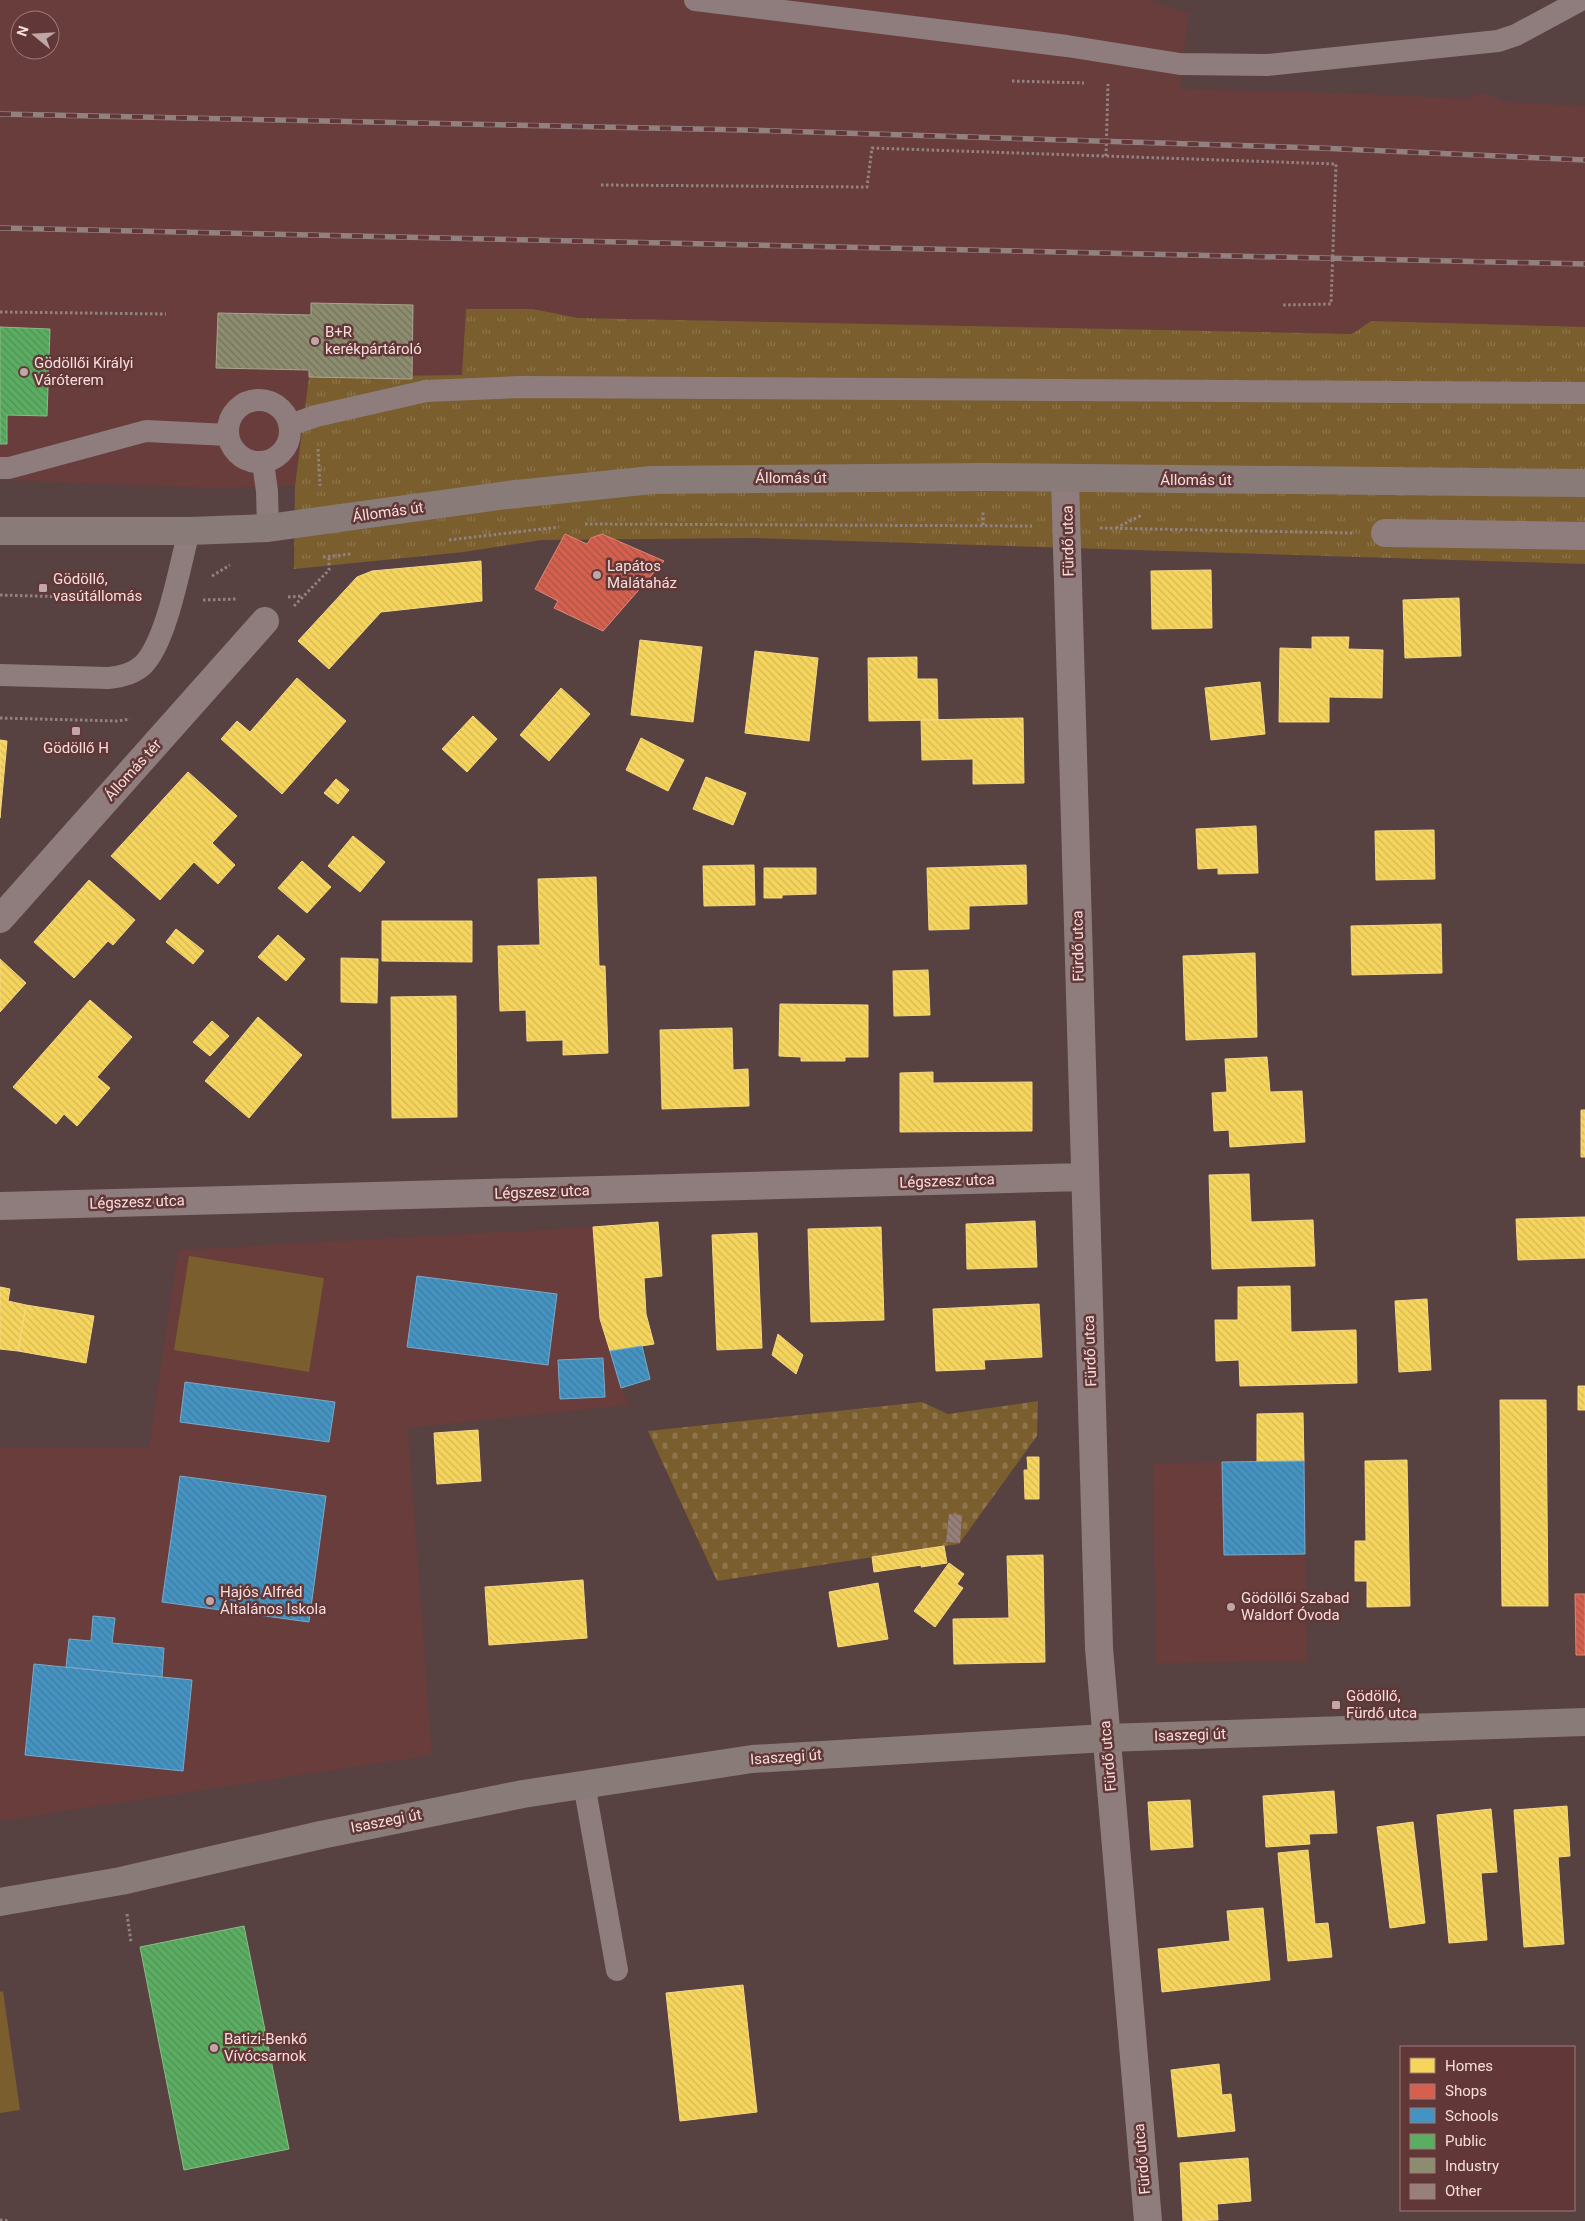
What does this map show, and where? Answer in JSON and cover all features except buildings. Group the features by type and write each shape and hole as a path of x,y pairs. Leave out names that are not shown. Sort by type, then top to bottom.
{"main road":[{"name":"Állomás út","path":"0,530 189,531 268,528 508,495 652,480 944,477 1585,483"},
{"name":"Isaszegi út","path":"0,1902 121,1881 321,1834 522,1794 752,1759 1106,1738 1585,1722"}],"street":[{"name":"Fürdő utca","path":"1066,479 1084,1176 1099,1648 1148,2221"},
{"path":"1385,533 1585,536"},
{"name":"Állomás tér","path":"0,919 265,621"},
{"name":"Légszesz utca","path":"0,1206 1084,1176"}],"lane":[{"path":"695,0 1067,46 1180,64 1267,65 1498,41 1516,35 1581,0"},
{"path":"290,425 316,416 426,391 520,387 1585,393"},
{"path":"257,400 272,402 283,412 290,425 289,442 279,456 263,463 244,460 231,448 227,429 231,415 242,404 257,400"},
{"path":"0,468 9,468 146,431 228,434"},
{"path":"263,463 267,490 268,528"},
{"path":"0,674 108,678 122,677 144,664 155,648 163,627 189,531"},
{"path":"584,1784 618,1970"}],"path":[{"path":"1012,81 1089,83"},
{"path":"1099,84 1108,84 1106,156"},
{"path":"601,185 867,187 872,148 1336,164 1331,304 1283,305"},
{"path":"0,312 166,314"},
{"path":"580,524 711,523 1068,527"},
{"path":"447,540 566,526"},
{"path":"1116,528 1385,533"},
{"path":"303,596 329,570 329,557 354,553"},
{"path":"0,595 171,600"},
{"path":"0,2220 10,2221"}],"shaded area":[{"path":"0,0 1147,0 1189,14 1180,89 1370,94 1467,99 1476,94 1489,93 1503,102 1585,106 1585,327 1371,321 1352,334 578,318 533,309 466,309 463,375 309,377 295,486 216,488 0,480"},
{"name":"Hajós Alfréd Általános Iskola","path":"593,1227 600,1319 621,1388 629,1405 408,1428 432,1755 0,1821 0,1447 149,1447 178,1250"},
{"name":"Gödöllői Szabad Waldorf Óvoda","path":"1304,1461 1307,1661 1156,1663 1153,1463"}],"green space":[{"path":"466,309 533,309 578,318 1352,334 1371,321 1585,327 1585,564 754,538 541,540 464,552 294,569 295,486 309,377 462,375"},
{"path":"189,1256 324,1278 309,1372 174,1350"},
{"path":"1038,1401 1037,1436 959,1544 717,1581 648,1431 922,1402 948,1414"},
{"path":"3,1991 20,2110 0,2113 0,1992"}],"railway":[{"path":"0,114 744,130 1319,148 1585,160"},
{"path":"0,228 1585,264"}],"place":[{"name":"B+R kerékpártároló","path":"315,341"},
{"name":"Gödöllői Királyi Váróterem","path":"24,372"},
{"name":"Lapátos Malátaház","path":"597,575"},
{"name":"Gödöllő, vasútállomás","path":"43,588"},
{"name":"Gödöllő H","path":"76,731"},
{"name":"Hajós Alfréd Általános Iskola","path":"210,1601"},
{"name":"Gödöllői Szabad Waldorf Óvoda","path":"1231,1607"},
{"name":"Gödöllő, Fürdő utca","path":"1336,1705"},
{"name":"Batizi-Benkő Vívócsarnok","path":"214,2048"}]}
